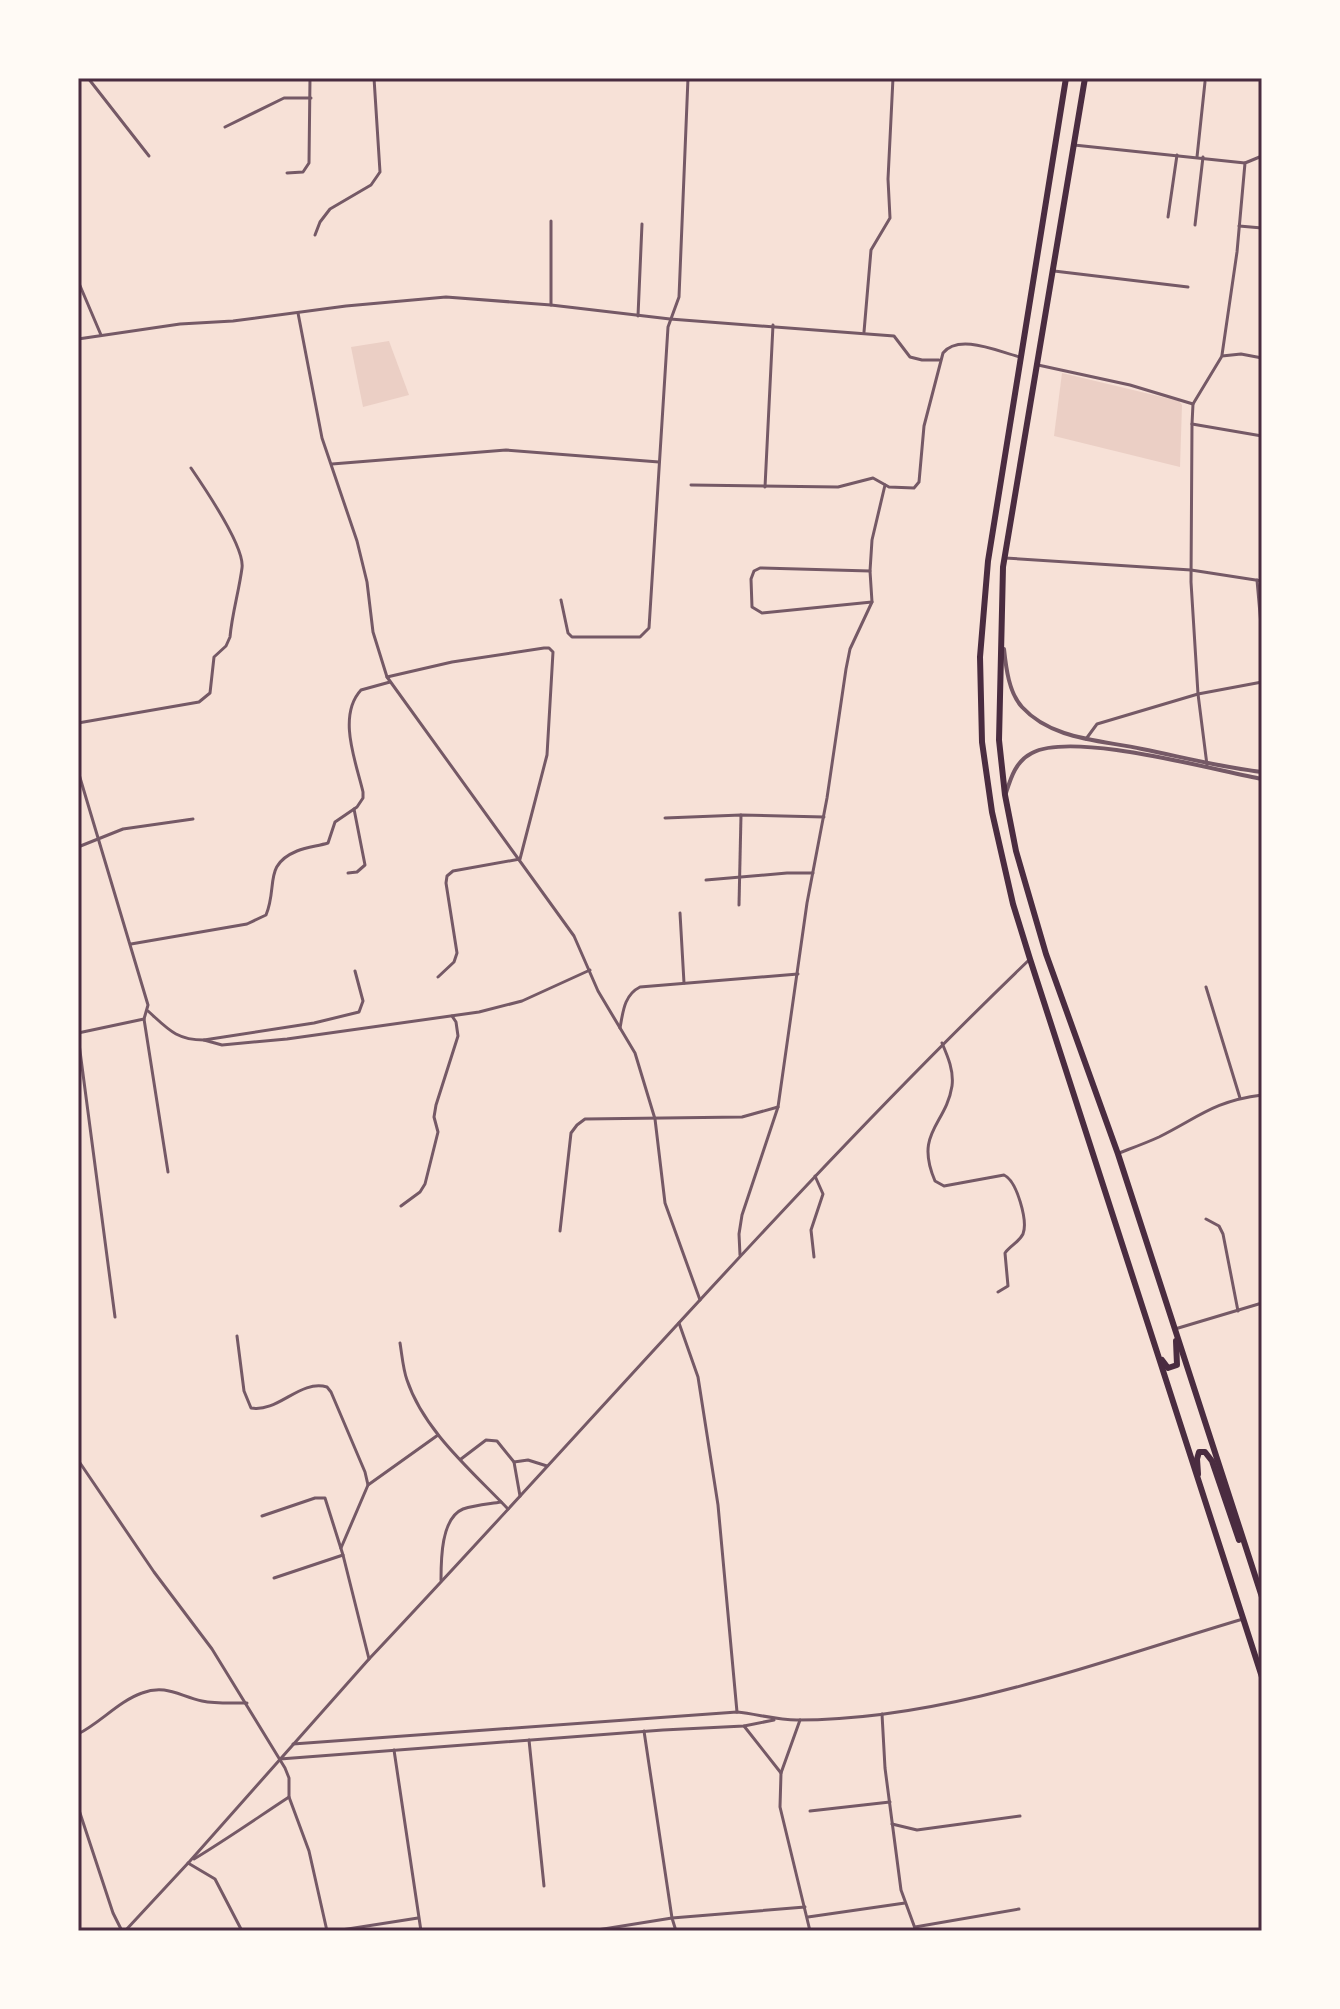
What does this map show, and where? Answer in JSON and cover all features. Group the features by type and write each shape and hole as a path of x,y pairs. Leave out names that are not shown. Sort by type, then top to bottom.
{"highway":[{"path":"1066,78 988,561 982,620 980,693 984,767 1013,904 1262,1677"},
{"path":"1085,78 1005,558 999,740 1005,795 1016,851 1042,940 1118,1154 1262,1598"},
{"path":"1155,1346 1168,1368 1177,1365 1175,1329"},
{"path":"1201,1491 1197,1459 1199,1452 1205,1452 1212,1461 1262,1598"}],"street":[{"path":"88,78 149,156"},
{"path":"287,173 303,172 307,168 310,78"},
{"path":"315,235 330,209 371,185 380,172 374,78"},
{"path":"561,600 568,633 572,637 640,637 645,634 650,622 670,319 679,297 688,78"},
{"path":"864,333 871,250 890,218 888,179 893,78"},
{"path":"1197,157 1205,82"},
{"path":"225,127 284,98 311,98"},
{"path":"1074,145 1245,163 1262,156"},
{"path":"1168,217 1177,155"},
{"path":"1195,225 1203,157"},
{"path":"1207,765 1198,694 1191,570 1193,404 1222,356 1245,163"},
{"path":"551,221 551,305"},
{"path":"638,316 642,224"},
{"path":"1239,226 1262,228"},
{"path":"1054,271 1188,287"},
{"path":"78,281 101,335"},
{"path":"78,339 180,324 446,297 670,319 894,336 910,357 939,360"},
{"path":"298,313 322,438 357,541 367,582 373,632 387,677 574,936 635,1053 655,1119 665,1203 700,1300"},
{"path":"765,487 773,325"},
{"path":"691,485 838,487 873,478 885,485 914,488 919,482 924,426 939,360 948,346 960,344 1020,357"},
{"path":"1222,356 1241,354 1262,358"},
{"path":"1038,365 1130,385 1193,404"},
{"path":"1192,424 1262,436"},
{"path":"332,464 506,450 659,462"},
{"path":"78,723 199,702 210,693 214,657 226,646 230,637 243,567 240,552 215,502 191,468"},
{"path":"740,1256 742,1215 778,1107 850,649 872,602 872,540 885,485"},
{"path":"1005,558 1191,570 1259,580 1262,636"},
{"path":"870,571 760,568 754,571 751,579 752,607 762,613 872,602"},
{"path":"1002,636 1014,695 1022,708 1049,727 1086,739 1140,748 1207,765 1262,772"},
{"path":"387,677 452,662 544,648 553,652 547,755 520,859"},
{"path":"131,944 261,919 266,915 271,904 275,866 279,860 328,843 335,822 360,803 363,792 348,724 349,710 361,690 390,682"},
{"path":"1086,739 1097,724 1198,694 1262,682"},
{"path":"1005,795 1014,769 1030,753 1047,747 1125,750 1262,779"},
{"path":"78,771 147,999 148,1011 144,1019 168,1172"},
{"path":"348,873 357,872 365,865 354,809"},
{"path":"665,818 741,815 824,817"},
{"path":"739,905 741,815"},
{"path":"78,847 123,829 193,819"},
{"path":"438,977 454,962 457,953 447,876 453,871 520,859"},
{"path":"706,880 813,873"},
{"path":"680,913 684,983"},
{"path":"78,1807 113,1913 123,1931 740,1256 942,1043 1030,959"},
{"path":"204,1040 222,1045 287,1039 452,1016 522,1001 590,970"},
{"path":"148,1011 177,1037 189,1040 314,1023 359,1012 363,1001 355,971"},
{"path":"620,1028 626,999 640,987 798,974"},
{"path":"1206,987 1240,1098"},
{"path":"401,1206 420,1192 425,1184 438,1132 434,1117 436,1105 458,1036 452,1016"},
{"path":"115,1317 78,1034 144,1019"},
{"path":"942,1043 950,1059 952,1085 929,1142 929,1162 935,1181 944,1186 1004,1175 1014,1181 1017,1191 1024,1231 1005,1253 1008,1286 998,1292"},
{"path":"1118,1154 1158,1137 1204,1110 1240,1098 1262,1095"},
{"path":"560,1231 571,1133 585,1119 742,1117 778,1107"},
{"path":"814,1257 811,1230 823,1199 815,1176"},
{"path":"1206,1219 1219,1226 1223,1234 1238,1311"},
{"path":"1175,1329 1262,1303"},
{"path":"679,1323 698,1377 718,1505 737,1712"},
{"path":"237,1336 244,1391 251,1408 265,1407 315,1385 327,1387 368,1485"},
{"path":"400,1343 406,1380 438,1435 508,1509"},
{"path":"341,1548 368,1485 438,1435"},
{"path":"461,1459 486,1440 497,1441 514,1462 520,1496"},
{"path":"78,1460 154,1572 212,1649 280,1759 289,1778 289,1797 309,1851 327,1931"},
{"path":"514,1462 528,1460 547,1466"},
{"path":"262,1516 322,1496 329,1507 341,1548 369,1659"},
{"path":"441,1582 443,1549 455,1515 463,1510 501,1502"},
{"path":"274,1578 343,1555"},
{"path":"293,1744 737,1712 800,1720 882,1714 1019,1686 1243,1619"},
{"path":"78,1734 97,1724 131,1698 154,1690 174,1691 201,1701 247,1703"},
{"path":"882,1714 901,1890 916,1929 1019,1909"},
{"path":"280,1759 744,1726 777,1719"},
{"path":"800,1720 781,1773 780,1807 810,1931"},
{"path":"744,1726 781,1773"},
{"path":"644,1731 676,1931"},
{"path":"529,1740 544,1886"},
{"path":"394,1750 421,1931"},
{"path":"189,1862 249,1826 289,1797"},
{"path":"810,1811 890,1802"},
{"path":"892,1824 917,1830 1020,1816"},
{"path":"189,1862 215,1879 242,1931"},
{"path":"808,1917 905,1903"},
{"path":"591,1931 672,1918 805,1907"},
{"path":"335,1931 418,1918"}],"shaded area":[{"path":"389,341 409,395 363,407 351,347"},
{"path":"1062,373 1179,401 1182,405 1180,467 1054,436"}]}
